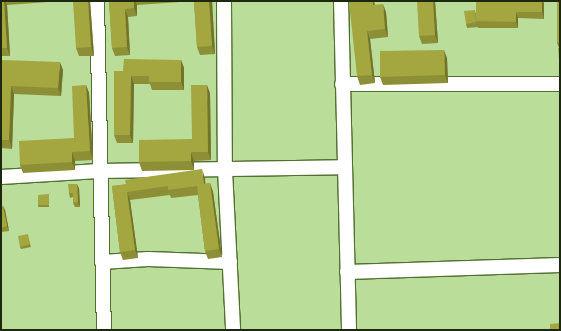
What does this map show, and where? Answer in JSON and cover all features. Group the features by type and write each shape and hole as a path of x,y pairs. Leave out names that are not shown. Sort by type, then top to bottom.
{"street":[{"path":"97,1 99,170 104,330"},
{"path":"224,1 226,170 233,330"},
{"path":"341,1 343,167 349,330"},
{"path":"342,84 560,84"},
{"path":"1,177 99,170 226,170 343,167"},
{"path":"102,262 148,259 230,262"},
{"path":"348,272 560,264"}],"building":[{"path":"1,1 4,1 7,48 1,48"},
{"path":"73,1 88,1 91,47 76,48"},
{"path":"109,1 134,1 134,8 125,9 127,47 112,48"},
{"path":"194,1 209,1 212,46 197,47"},
{"path":"372,1 373,5 383,4 385,29 367,31 372,75 357,76 349,2"},
{"path":"417,1 433,1 435,35 419,36"},
{"path":"476,1 542,1 542,12 516,12 516,22 476,21"},
{"path":"557,1 560,1 560,42 557,43"},
{"path":"475,10 476,22 466,24 464,11"},
{"path":"558,48 560,48 560,71"},
{"path":"444,50 445,75 380,77 380,51"},
{"path":"124,59 181,60 181,82 149,82 149,76 131,76 130,135 114,135 114,71 123,71"},
{"path":"2,60 60,62 58,88 11,86 9,140 1,140"},
{"path":"86,85 90,151 72,152 72,162 20,165 19,141 74,138 72,86"},
{"path":"191,85 207,85 208,152 191,152 191,161 139,162 139,140 192,139"},
{"path":"202,169 204,184 210,183 219,249 205,251 197,186 168,190 168,186 127,192 135,250 120,252 112,186 126,184 125,180"},
{"path":"68,184 77,184 78,202 73,203 73,193 69,193"},
{"path":"49,194 49,205 38,205 38,195"},
{"path":"1,206 3,206 7,226 1,228"},
{"path":"28,234 30,244 20,247 18,236"},
{"path":"560,323 560,330 550,330 550,324"}]}
